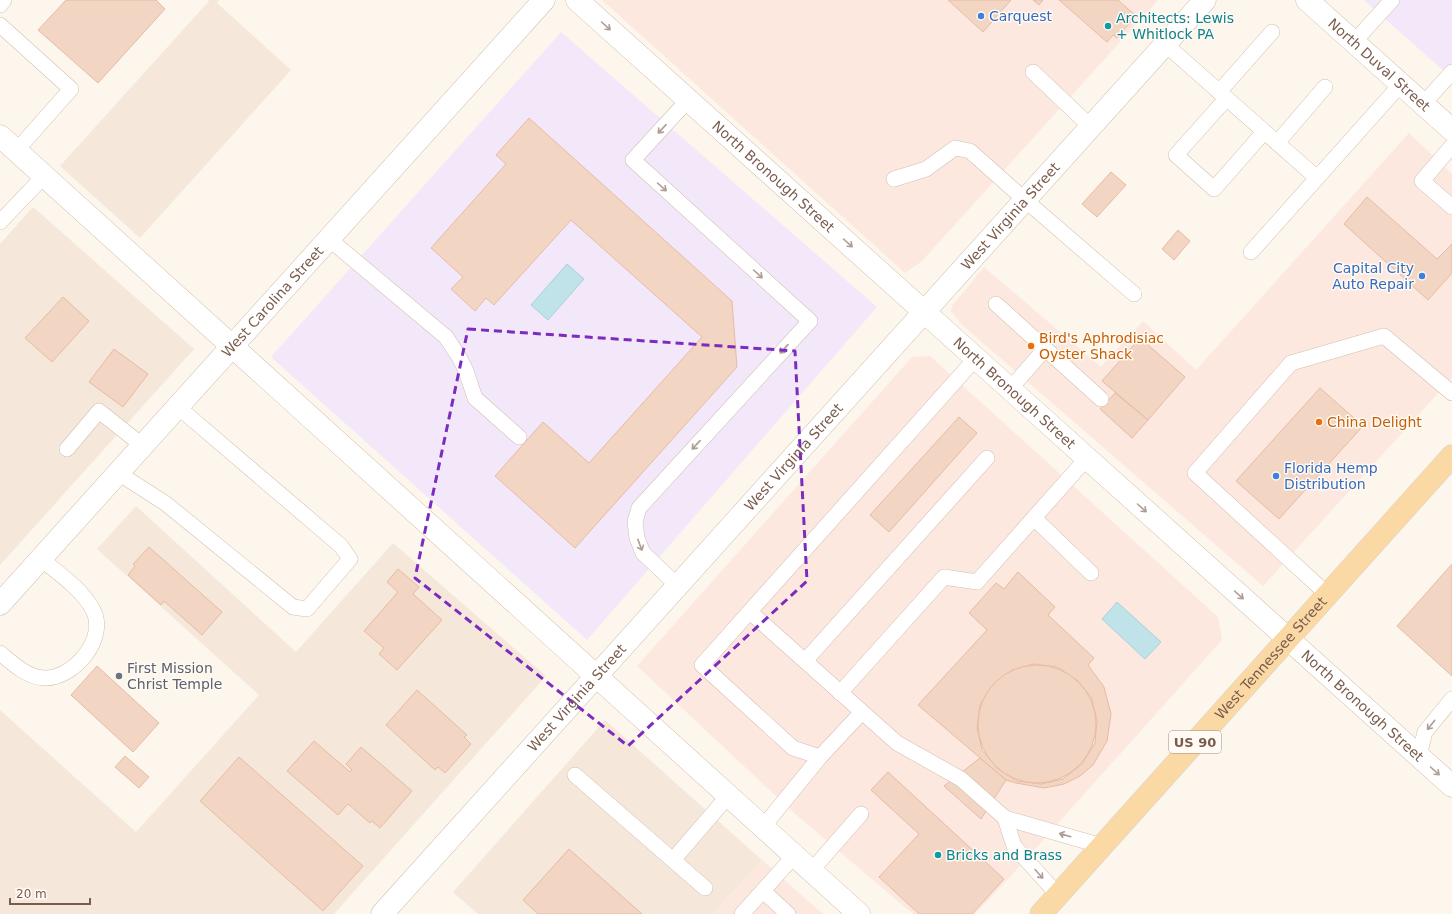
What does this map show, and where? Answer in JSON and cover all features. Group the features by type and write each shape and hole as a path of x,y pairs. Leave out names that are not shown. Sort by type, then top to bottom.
{"main road":[{"name":"West Tennessee Street","path":"1041,914 1452,456"}],"street":[{"name":"West Carolina Street","path":"0,604 544,0"},
{"name":"North Bronough Street","path":"577,0 1452,786"},
{"name":"West Virginia Street","path":"382,914 1205,0"},
{"name":"North Duval Street","path":"1307,0 1452,130"},
{"path":"8,144 859,914"}],"lane":[{"path":"0,5 4,0"},
{"path":"1354,42 1392,0"},
{"path":"0,26 71,89 8,144"},
{"path":"1264,132 1214,189 1176,155 1272,32"},
{"path":"1165,44 1317,178"},
{"path":"1034,72 1091,127"},
{"path":"1423,104 1452,72"},
{"path":"1251,252 1401,84"},
{"path":"1277,143 1325,87"},
{"path":"678,586 643,553 637,538 635,522 639,508 810,321 633,160 688,100"},
{"path":"1452,146 1422,181 1452,207"},
{"path":"894,179 926,169 955,148 970,151 1134,294"},
{"path":"0,222 44,176"},
{"path":"329,239 446,337 466,371 475,398 519,436"},
{"path":"996,304 1101,399"},
{"path":"1328,594 1195,473 1291,363 1384,336 1452,394"},
{"path":"1010,389 1045,349"},
{"path":"820,757 793,748 702,665 976,358"},
{"path":"118,473 165,503 293,607 307,609 350,559 341,546 178,407"},
{"path":"67,449 99,411 143,446"},
{"path":"805,661 986,458"},
{"path":"840,693 944,577 978,582 1087,458"},
{"path":"1034,518 1091,573"},
{"path":"0,653 22,671 32,676 54,678 64,674 78,663 88,651 93,641 97,631 97,620 94,610 80,593 41,559"},
{"path":"750,612 897,743 961,779 1004,818 1102,846"},
{"path":"1419,756 1425,732 1452,699"},
{"path":"763,827 820,757 862,712"},
{"path":"575,775 705,888"},
{"path":"673,860 728,796"},
{"path":"811,871 861,814"},
{"path":"1004,818 1014,846 1058,895"},
{"path":"742,914 794,856"},
{"path":"763,891 788,914"}],"highlighted area":[{"path":"468,329 795,351 807,581 628,746 415,578"}],"shaded area":[{"path":"208,0 219,0 217,3 291,70 140,238 60,166 209,1"},
{"path":"602,0 1158,0 922,261 905,273"},
{"path":"1364,0 1452,0 1452,64 1445,72"},
{"path":"561,32 877,307 587,640 271,357"},
{"path":"1409,133 1452,174 1452,378 1263,586 962,325 951,311 952,306 984,267 1101,367 1143,321 1196,370"},
{"path":"33,207 194,349 0,565 0,244"},
{"path":"930,356 1218,617 1222,640 1010,877 975,914 913,914 794,813 637,666 912,357"},
{"path":"136,506 296,652 393,543 546,676 334,914 0,914 0,710 136,832 259,695 97,549"},
{"path":"605,720 762,860 713,914 478,914 453,892"},
{"path":"762,860 823,914 713,914"}],"water":[{"path":"567,264 584,279 548,320 531,305"},
{"path":"1117,602 1161,642 1145,659 1102,619"}],"building":[{"path":"66,0 156,0 165,9 98,83 38,30"},
{"name":"Carquest","path":"948,0 1011,0 983,32"},
{"path":"1033,0 1043,0 1039,5"},
{"name":"Architects: Lewis + Whitlock PA","path":"1059,0 1118,0 1136,16 1117,38 1113,35 1107,42"},
{"path":"529,118 732,301 737,367 575,548 495,476 543,422 589,463 702,337 571,220 494,305 486,298 475,311 451,289 463,277 431,248 506,164 496,155"},
{"path":"1111,172 1126,185 1097,217 1082,204"},
{"path":"1367,197 1437,259 1452,244 1452,273 1428,300 1344,224"},
{"path":"1178,230 1190,241 1174,260 1162,249"},
{"path":"63,297 89,321 52,362 25,338"},
{"path":"1140,338 1185,377 1148,420 1102,381"},
{"path":"114,349 148,374 123,407 89,382"},
{"path":"1320,388 1363,426 1279,519 1236,481"},
{"path":"1115,393 1148,420 1132,438 1100,409"},
{"path":"959,417 977,433 889,532 870,515"},
{"path":"149,547 222,612 202,635 164,601 161,605 128,575 135,566 133,564"},
{"path":"1452,564 1452,676 1397,626"},
{"path":"398,569 419,587 413,594 442,620 397,670 379,654 384,648 364,631 398,592 387,582"},
{"path":"1018,572 1055,607 1048,615 1094,658 1088,665 1104,687 1111,714 1107,741 1093,765 1080,776 1064,784 1044,788 1006,780 918,705 987,630 969,613 996,583 1004,589","holes":["1034,664 1057,667 1077,680 1091,697 1097,720 1095,743 1082,764 1063,779 1041,784 1017,781 998,769 982,750 977,728 980,705 992,686 1012,670"]},
{"path":"1037,665 1060,669 1079,682 1092,701 1096,724 1092,747 1079,766 1060,779 1037,783 1014,779 995,766 982,747 978,724 982,701 995,682 1014,669"},
{"path":"97,666 159,723 133,752 71,695"},
{"path":"417,690 467,735 464,737 471,744 445,773 438,767 435,770 386,725"},
{"path":"314,741 350,772 352,770 346,764 361,747 412,791 380,828 372,821 370,823 348,804 338,815 287,771"},
{"path":"125,756 149,777 139,788 115,767"},
{"path":"239,757 363,866 323,911 200,801"},
{"path":"980,758 1006,780 981,819 944,786"},
{"name":"Bricks and Brass","path":"888,772 1004,879 972,914 919,914 879,877 919,834 871,790"},
{"path":"569,849 642,914 538,914 523,900"}],"place":[{"name":"Carquest","path":"981,16"},
{"name":"Architects: Lewis + Whitlock PA","path":"1108,26"},
{"name":"Capital City Auto Repair","path":"1422,276"},
{"name":"Bird's Aphrodisiac Oyster Shack","path":"1031,346"},
{"name":"China Delight","path":"1319,422"},
{"name":"Florida Hemp Distribution","path":"1276,476"},
{"name":"First Mission Christ Temple","path":"119,676"},
{"name":"Bricks and Brass","path":"938,855"}]}
